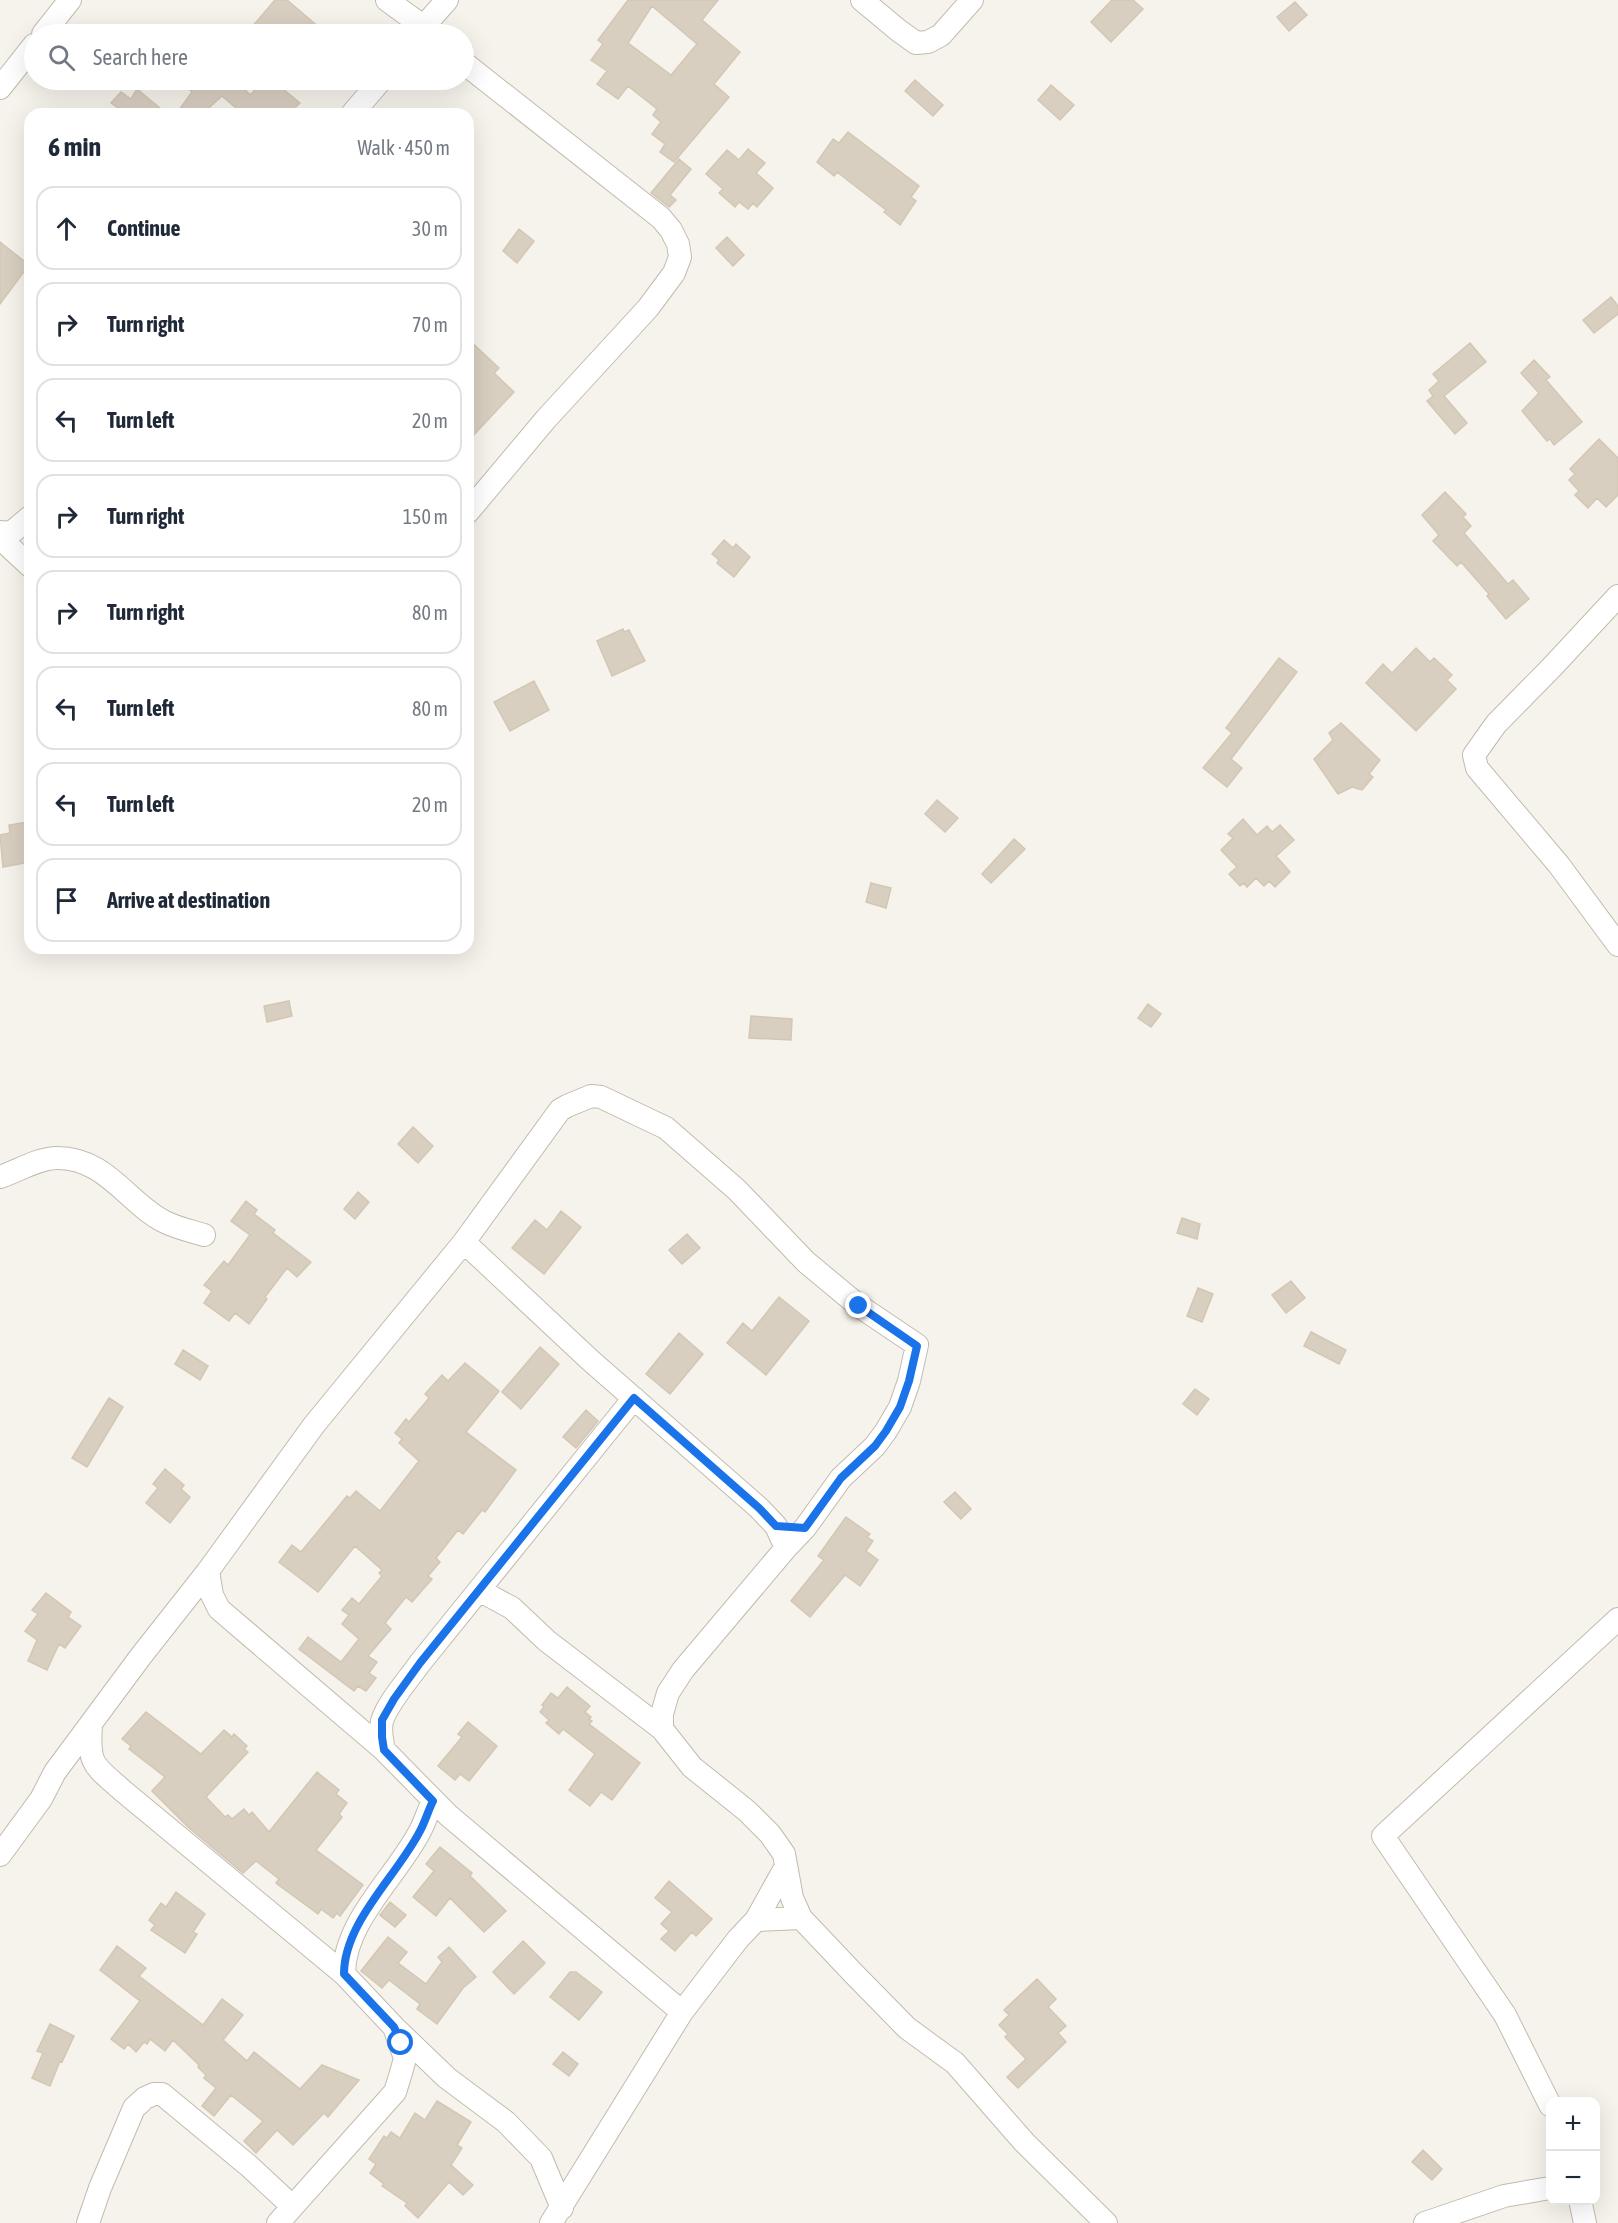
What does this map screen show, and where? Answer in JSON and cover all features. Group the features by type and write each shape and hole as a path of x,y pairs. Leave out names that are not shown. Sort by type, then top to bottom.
{"street":[{"path":"51,24 70,0"},
{"path":"387,0 415,24"},
{"path":"430,24 447,0"},
{"path":"862,0 916,43 928,42 940,35 972,0"},
{"path":"0,88 24,58"},
{"path":"474,71 661,218 671,230 678,244 680,256 674,273 648,308 546,419 474,505"},
{"path":"357,108 372,90"},
{"path":"0,532 11,533 24,522"},
{"path":"0,538 24,560"},
{"path":"1618,596 1496,724 1474,755 1477,768 1559,865 1618,945"},
{"path":"0,1855 41,1799 55,1772 141,1656 208,1571 314,1425 464,1242 560,1110 591,1096 602,1097 666,1128 737,1190 806,1262 859,1306 917,1346 903,1398 886,1431 875,1446 841,1478 805,1528 683,1670 668,1693 662,1714 662,1729"},
{"path":"0,1177 54,1158 72,1159 90,1165 121,1185 144,1207 165,1222 204,1235"},
{"path":"464,1242 634,1398 759,1508 776,1526 786,1548"},
{"path":"384,1750 382,1720 394,1699 478,1590 634,1398"},
{"path":"776,1526 805,1528"},
{"path":"208,1571 212,1595 219,1609 384,1750 433,1801 682,2012"},
{"path":"478,1590 512,1608 548,1641 662,1729 692,1767 747,1811 770,1834 784,1854 792,1898 801,1918 907,2028 955,2063 1024,2142 1106,2223"},
{"path":"184,1602 219,1609"},
{"path":"1547,2097 1504,2015 1383,1836 1609,1636 1618,1619"},
{"path":"91,1725 89,1747 93,1764 344,1974 447,2078 506,2122 541,2158 556,2215"},
{"path":"344,1974 344,1958 350,1942 366,1913 420,1832 433,1801"},
{"path":"556,2215 682,2012 738,1939 756,1920 785,1868"},
{"path":"756,1920 801,1918"},
{"path":"278,2223 395,2092 405,2058 394,2027"},
{"path":"88,2223 100,2188 134,2108 154,2094 162,2094 249,2166 292,2206"},
{"path":"1425,2223 1504,2196 1546,2189"},
{"path":"1581,2205 1585,2223"}],"building":[{"path":"275,0 287,0 315,24 255,24"},
{"path":"628,0 718,0 702,20 740,52 714,84 729,97 674,162 660,152 665,144 652,134 661,122 653,115 657,109 628,86 618,99 597,84 607,71 591,60 603,44 598,40","holes":["652,6 697,44 671,75 628,43"]},
{"path":"1112,0 1133,0 1143,9 1111,42 1091,22"},
{"path":"1295,2 1307,15 1289,31 1277,17"},
{"path":"915,80 943,105 933,116 905,91"},
{"path":"1051,85 1074,105 1060,120 1038,100"},
{"path":"138,90 160,108 118,108 111,103 121,92 131,99"},
{"path":"190,90 245,90 250,95 255,90 284,90 300,103 295,108 236,108 222,96 209,108 180,108 192,92"},
{"path":"848,132 919,186 911,197 916,201 900,225 884,212 886,210 837,172 834,176 817,162 833,139 839,143"},
{"path":"748,149 765,163 756,173 773,188 757,207 753,203 748,209 739,202 735,207 719,193 723,189 706,174 727,150 739,160"},
{"path":"679,159 691,169 670,195 676,200 669,207 651,193"},
{"path":"519,229 534,241 517,263 503,251"},
{"path":"727,237 744,255 733,266 716,248"},
{"path":"0,242 24,261 24,272 0,304"},
{"path":"1611,297 1618,306 1618,314 1594,333 1583,320"},
{"path":"1470,343 1486,362 1444,396 1467,423 1455,434 1427,401 1433,396 1429,390 1439,381 1433,374"},
{"path":"474,345 499,368 494,373 514,392 474,435"},
{"path":"1534,360 1550,377 1546,380 1582,422 1554,445 1550,439 1547,441 1522,411 1539,393 1521,373"},
{"path":"1599,439 1618,458 1618,495 1606,507 1597,498 1588,508 1575,495 1579,491 1569,480 1575,474 1570,469"},
{"path":"1445,492 1466,514 1463,517 1471,526 1464,533 1508,584 1513,580 1529,599 1506,619 1487,596 1489,594 1461,562 1457,566 1433,541 1439,535 1422,515"},
{"path":"724,540 733,548 736,544 750,557 734,577 717,563 719,560 712,554"},
{"path":"623,629 624,632 629,630 645,661 612,676 597,641"},
{"path":"1416,648 1430,662 1434,658 1452,675 1447,680 1456,689 1416,731 1366,683 1383,664 1392,673"},
{"path":"1279,658 1297,672 1231,759 1242,768 1227,787 1203,768 1232,733 1226,728"},
{"path":"534,681 549,710 510,731 494,702"},
{"path":"1341,723 1380,760 1369,774 1373,777 1362,790 1352,787 1338,794 1314,759 1333,740 1329,733"},
{"path":"937,800 958,818 945,832 925,814"},
{"path":"1243,819 1257,835 1267,826 1272,832 1280,825 1294,840 1276,856 1290,872 1275,887 1269,881 1264,886 1256,878 1247,887 1244,883 1240,886 1229,874 1237,867 1221,850 1233,838 1228,834"},
{"path":"24,822 24,863 3,867 0,835 10,833 9,825"},
{"path":"1014,839 1025,849 991,883 982,874"},
{"path":"871,883 891,888 886,908 866,902"},
{"path":"289,1001 292,1016 267,1022 264,1006"},
{"path":"1148,1004 1161,1014 1151,1027 1138,1018"},
{"path":"751,1016 792,1019 791,1040 749,1038"},
{"path":"413,1127 433,1146 418,1163 398,1144"},
{"path":"358,1192 369,1202 355,1219 344,1209"},
{"path":"246,1201 257,1210 254,1214 275,1230 273,1233 311,1262 297,1277 287,1268 265,1297 267,1299 249,1324 235,1313 229,1321 204,1303 212,1291 204,1285 224,1261 228,1265 250,1235 231,1221"},
{"path":"561,1211 581,1227 544,1274 512,1248 535,1220 547,1230"},
{"path":"1182,1218 1200,1224 1197,1239 1177,1233"},
{"path":"687,1234 700,1248 682,1264 669,1250"},
{"path":"1291,1281 1305,1298 1286,1313 1272,1295"},
{"path":"1198,1288 1213,1294 1202,1322 1187,1316"},
{"path":"779,1297 809,1321 766,1375 727,1343 743,1323 752,1331"},
{"path":"1311,1332 1346,1350 1339,1364 1304,1346"},
{"path":"679,1333 703,1354 670,1394 646,1374"},
{"path":"540,1347 559,1364 521,1409 502,1392"},
{"path":"183,1350 208,1366 200,1380 175,1364"},
{"path":"465,1363 499,1391 466,1432 516,1470 485,1512 482,1510 463,1534 458,1530 436,1558 440,1562 428,1576 432,1579 412,1602 406,1597 385,1623 391,1629 368,1656 377,1662 369,1673 376,1678 366,1691 358,1686 354,1691 299,1649 308,1637 341,1662 359,1639 342,1624 349,1615 342,1610 352,1598 359,1604 382,1576 379,1573 382,1570 355,1546 318,1592 279,1562 292,1545 301,1552 347,1496 350,1498 356,1491 380,1511 419,1461 399,1443 402,1439 395,1433 406,1419 409,1422 429,1398 425,1394 442,1375 448,1381"},
{"path":"1195,1389 1209,1399 1197,1415 1183,1404"},
{"path":"109,1398 123,1407 87,1467 72,1458"},
{"path":"586,1410 598,1421 576,1448 563,1437"},
{"path":"165,1469 184,1485 181,1489 190,1497 170,1523 146,1503 158,1488 153,1484"},
{"path":"955,1492 971,1509 961,1519 944,1502"},
{"path":"846,1517 870,1534 867,1537 873,1541 866,1551 878,1560 860,1586 845,1575 810,1617 791,1601 824,1560 818,1556"},
{"path":"46,1593 71,1612 68,1617 81,1626 65,1648 59,1644 47,1670 28,1661 37,1640 25,1631 38,1614 32,1610"},
{"path":"567,1687 590,1706 585,1712 591,1717 589,1719 592,1721 589,1724 640,1763 612,1800 601,1792 590,1806 569,1790 595,1754 563,1729 559,1734 546,1723 549,1720 540,1712 551,1693 558,1698"},
{"path":"146,1712 201,1754 224,1730 232,1737 234,1734 247,1746 244,1749 248,1752 206,1797 225,1817 228,1815 232,1819 244,1809 249,1815 252,1812 269,1832 317,1772 339,1790 336,1794 347,1803 339,1814 342,1817 316,1850 363,1885 340,1916 337,1913 333,1918 321,1909 318,1914 276,1883 279,1879 256,1861 243,1873 188,1827 152,1791 165,1777 129,1749 131,1746 122,1739"},
{"path":"468,1722 497,1746 469,1781 460,1774 455,1780 438,1766 462,1737 458,1734"},
{"path":"440,1847 472,1873 470,1876 506,1911 484,1932 450,1898 436,1916 413,1897 434,1871 426,1864"},
{"path":"669,1881 712,1919 696,1936 692,1932 675,1951 661,1939 669,1931 661,1924 672,1912 655,1898"},
{"path":"176,1892 205,1914 193,1932 197,1934 185,1953 151,1930 155,1925 149,1920 161,1903 166,1907"},
{"path":"390,1902 406,1915 395,1927 380,1915"},
{"path":"388,1937 407,1952 398,1963 426,1984 442,1962 438,1957 449,1947 476,1977 463,1988 437,2024 417,2009 420,2004 389,1980 382,1988 361,1971"},
{"path":"523,1941 545,1963 514,1994 493,1972"},
{"path":"117,1946 146,1968 139,1976 203,2025 222,1999 243,2015 223,2040 247,2061 254,2052 300,2089 322,2065 359,2080 328,2117 324,2113 293,2145 277,2130 256,2153 244,2141 263,2121 231,2095 214,2116 202,2106 216,2088 204,2078 206,2075 198,2067 199,2065 173,2040 165,2051 150,2039 147,2044 144,2042 136,2052 128,2044 124,2049 111,2039 140,2001 100,1970"},
{"path":"570,1972 576,1972 602,1992 579,2020 550,1997"},
{"path":"1037,1979 1056,1999 1048,2007 1066,2026 1058,2033 1066,2042 1018,2088 1007,2077 1026,2059 1005,2037 1008,2034 999,2025 1009,2015 1004,2010"},
{"path":"50,2024 74,2036 62,2062 60,2061 50,2086 32,2078 43,2053 37,2051"},
{"path":"563,2052 578,2064 569,2076 553,2064"},
{"path":"437,2101 471,2122 457,2145 462,2148 451,2165 473,2185 463,2195 449,2182 418,2218 405,2206 407,2203 382,2186 384,2184 370,2173 376,2164 369,2159 384,2136 387,2138 391,2132 400,2138 415,2113 425,2120"},
{"path":"1423,2150 1442,2169 1432,2180 1412,2162"}],"route":[{"path":"401,2043 394,2027 344,1974 344,1958 350,1942 366,1913 420,1832 433,1801 384,1750 382,1720 394,1699 420,1663 634,1398 759,1508 776,1526 805,1528 841,1478 875,1446 886,1431 900,1407 909,1381 917,1346 859,1306"}]}
